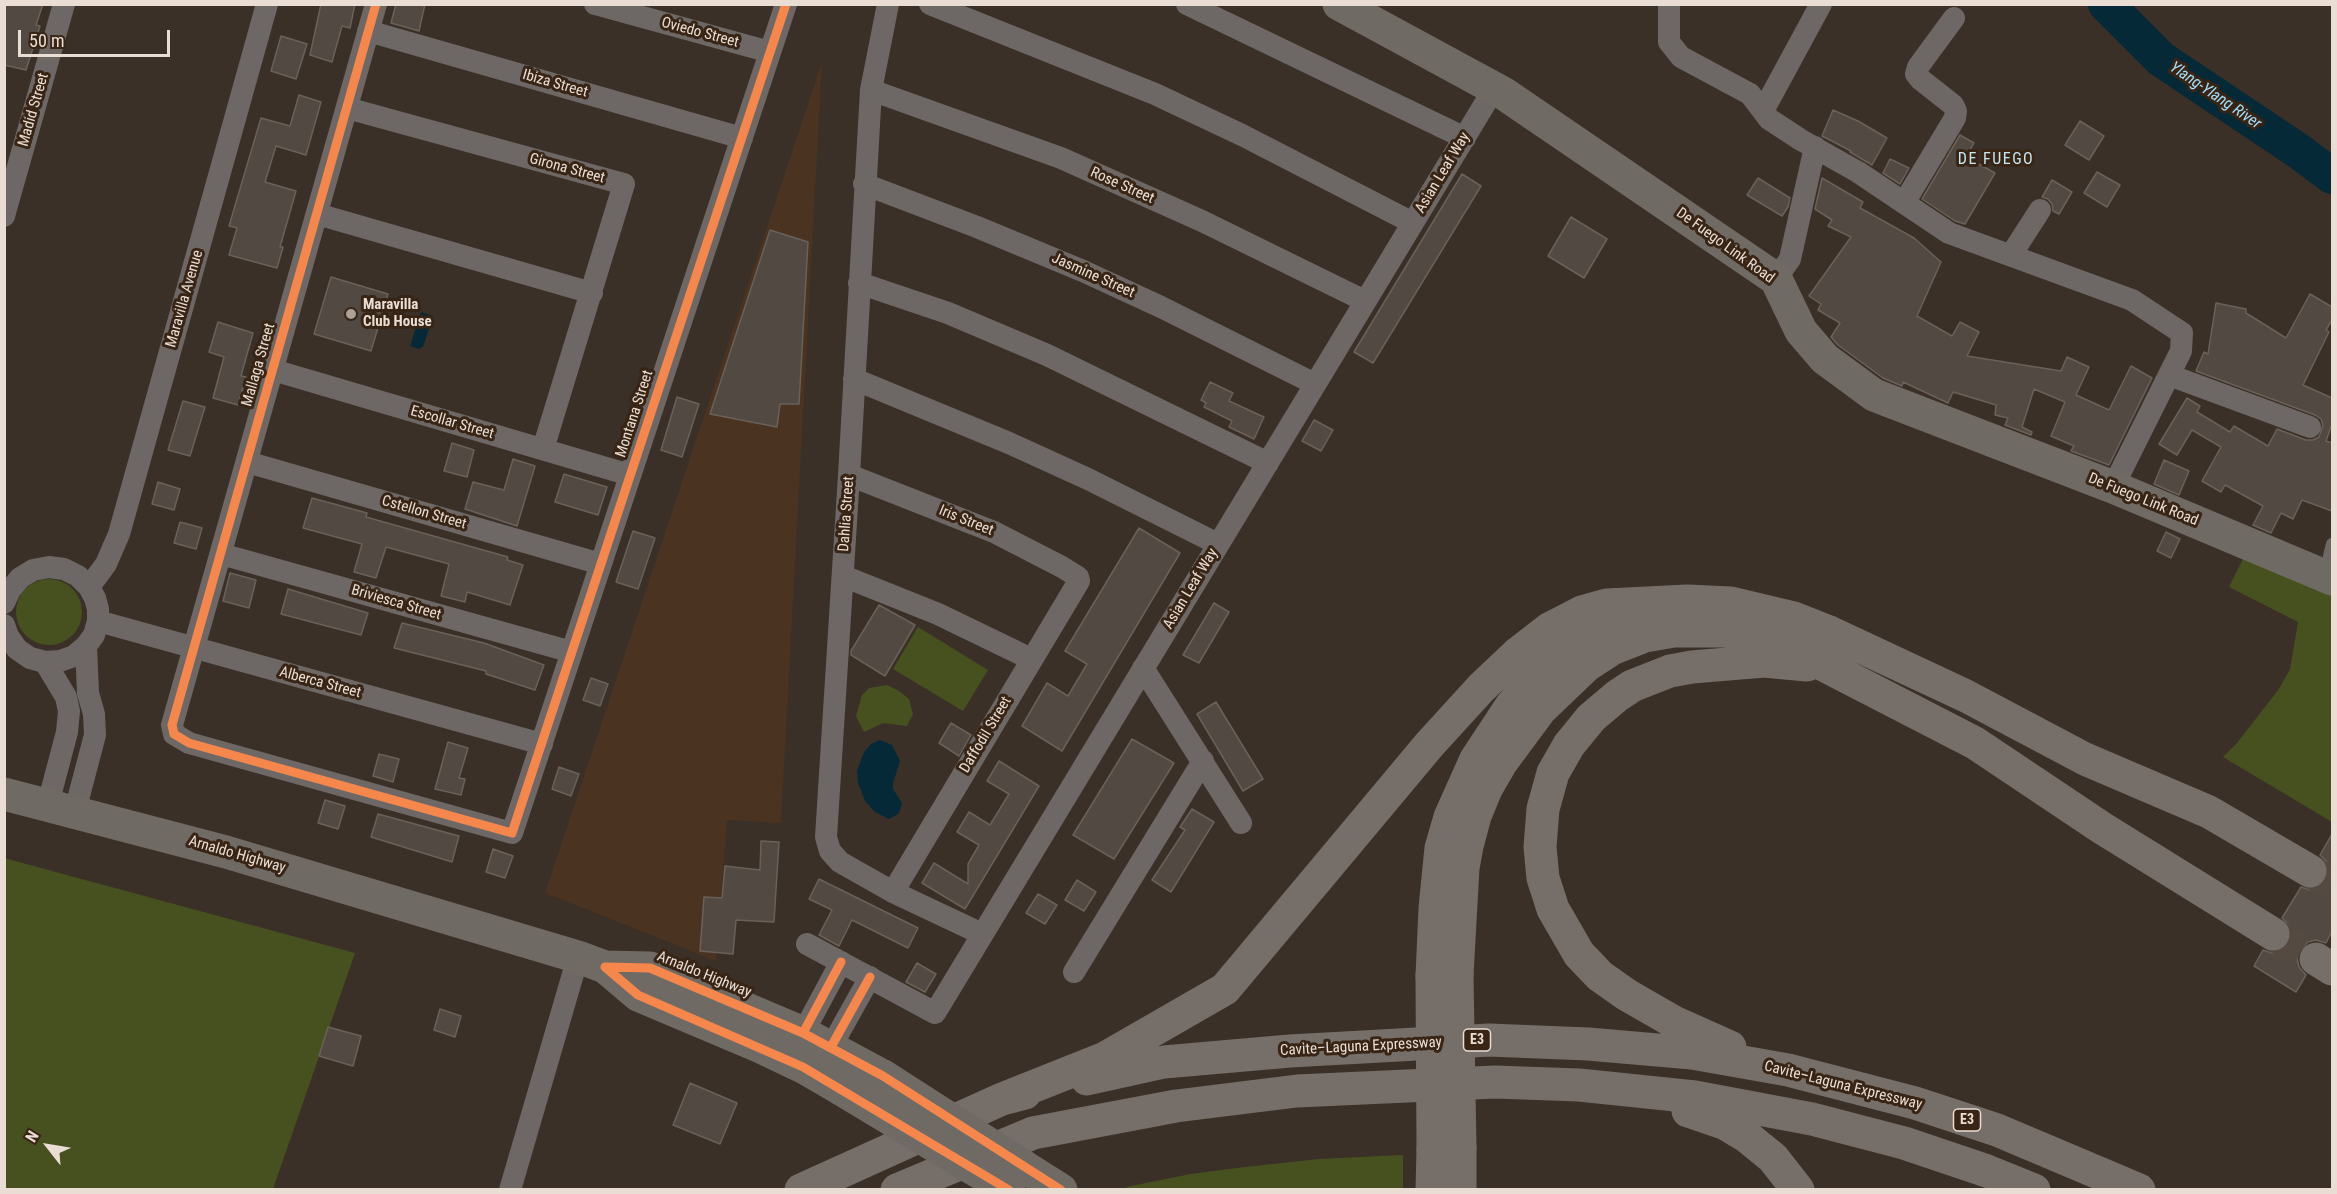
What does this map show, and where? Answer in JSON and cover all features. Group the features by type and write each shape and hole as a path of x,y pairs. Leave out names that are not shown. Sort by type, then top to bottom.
{"highway":[{"path":"1002,1099 1105,1058 1225,989 1436,736 1481,688 1534,639 1566,619 1595,607 1622,603 1687,601 1750,606 1794,618 1966,696 2085,759 2209,812 2310,871"},
{"path":"1460,1190 1447,1148 1444,976 1437,878 1441,848 1450,817 1462,786 1492,732 1535,679 1586,636 1633,614 1687,601"},
{"path":"1444,976 1463,868 1475,816 1486,789 1520,735 1562,688 1586,666 1612,649 1645,636 1674,631 1701,630 1758,635 1785,645 1975,743 2112,834 2273,934"},
{"path":"1788,1070 1716,1042 1674,1022 1627,995 1589,966 1570,941 1553,909 1543,878 1540,827 1553,773 1569,745 1591,718 1632,686 1670,671 1764,661 1806,665 1846,676"},
{"name":"Cavite–Laguna Expressway","path":"801,1190 1002,1099 1164,1062 1290,1051 1489,1040 1588,1044 1692,1053 1788,1070 1915,1103 1997,1130 2139,1190"},
{"path":"897,1190 1034,1133 1176,1106 1297,1090 1495,1082 1579,1085 1695,1097 1812,1119 1904,1143 1987,1171 2034,1190"},
{"path":"1579,1085 1706,1116 1726,1124 1746,1136 1773,1158 1798,1190"},
{"path":"1432,1190 1447,1148"}],"main road":[{"name":"De Fuego Link Road","path":"1339,4 1503,93 1776,279 1801,331 1826,359 1874,395 2113,487 2330,578"},
{"name":"Arnaldo Highway","path":"4,794 355,889 592,962 650,968 817,1040 883,1076 1006,1177"},
{"name":"Arnaldo Highway","path":"592,962 638,995 804,1067 1006,1177 1062,1190"}],"street":[{"name":"Madid Street","path":"4,216 64,4"},
{"name":"Maravilla Avenue","path":"90,587 114,549 119,534 267,4"},
{"name":"Mallaga Street","path":"376,4 172,725 174,734 189,743 512,833"},
{"name":"Oviedo Street","path":"595,4 770,52"},
{"name":"Montana Street","path":"512,833 786,4"},
{"name":"Dahlia Street","path":"888,4 871,90 864,184 849,475 826,837 830,851 840,862 893,892 982,934"},
{"path":"930,4 1155,94 1242,135 1413,223"},
{"path":"1187,4 1465,138"},
{"path":"1669,4 1669,42 1681,57 1750,94 1769,119 1858,172 1949,233 2132,300 2182,333 2181,351 2113,487"},
{"path":"1763,111 1821,4"},
{"path":"1904,203 1955,118 1956,111 1953,105 1916,74 1918,67 1954,18"},
{"name":"Ibiza Street","path":"368,30 742,138"},
{"name":"Rose Street","path":"871,90 1061,158 1202,221 1365,301"},
{"name":"Asian Leaf Way","path":"807,944 934,1013 1486,102"},
{"name":"Girona Street","path":"347,108 624,184 543,450"},
{"path":"1776,279 1790,259 1815,147"},
{"name":"Jasmine Street","path":"864,184 977,226 1083,270 1315,384"},
{"path":"2011,255 2040,210"},
{"path":"317,214 592,292"},
{"path":"859,284 948,313 1047,355 1268,463"},
{"name":"Escollar Street","path":"273,370 630,475"},
{"path":"2169,375 2310,427"},
{"path":"854,379 1029,452 1218,544"},
{"name":"Cstellon Street","path":"247,462 601,564"},
{"name":"Iris Street","path":"849,475 994,532 1062,567 1078,578"},
{"name":"Briviesca Street","path":"221,554 572,652"},
{"path":"4,603 10,590 20,578 33,570 49,567 64,569 78,576 90,587 95,598 98,621 94,635 86,646 74,656 60,662 45,662 30,658 17,649 4,625"},
{"path":"843,576 938,614 1031,658"},
{"name":"Daffodil Street","path":"893,892 1031,658 1078,585 1078,578"},
{"name":"Alberca Street","path":"98,621 542,744"},
{"path":"62,808 95,735 94,714 88,693 86,646"},
{"path":"45,662 66,697 69,711 62,808"},
{"path":"1143,668 1241,823"},
{"path":"1074,972 1203,761"},
{"path":"510,1190 592,962"},
{"path":"804,1067 817,1040 841,962"},
{"path":"817,1040 870,977"}],"lane":[{"path":"2330,578 2329,555 2332,544"}],"shaded area":[{"path":"822,62 781,823 727,820 716,961 545,893"}],"green space":[{"path":"2249,547 2332,588 2332,822 2223,757 2237,743 2279,689 2290,669 2298,622 2229,587"},
{"path":"49,579 62,582 72,589 79,599 82,612 79,625 72,635 62,642 49,645 36,642 26,635 19,625 16,612 19,599 26,589 36,582"},
{"path":"918,627 988,670 963,711 893,669"},
{"path":"887,685 909,699 913,714 907,726 883,723 864,732 856,716 862,695 869,688"},
{"path":"4,858 355,953 273,1189 5,1189"},
{"path":"1403,1155 1403,1189 1129,1190 1126,1187 1191,1174 1245,1167 1319,1159"}],"water":[{"path":"421,312 433,316 423,347 419,349 410,346"},
{"path":"880,740 892,745 900,761 893,789 902,803 898,814 889,819 875,812 865,801 858,783 857,771 864,752 871,744"}],"building":[{"path":"4,4 43,4 36,25 40,26 26,70 4,65"},
{"path":"321,4 355,4 350,28 342,26 332,62 310,55"},
{"path":"396,4 425,4 419,31 391,23"},
{"path":"281,36 307,44 296,79 271,71"},
{"path":"299,95 321,102 306,155 276,146 265,182 296,191 280,247 283,247 277,268 229,255 237,228 229,226 261,118 290,126"},
{"path":"1833,110 1887,138 1872,165 1822,136"},
{"path":"2080,121 2104,136 2089,160 2065,145"},
{"path":"1960,135 1974,143 1966,157 1995,173 1965,224 1955,221 1922,199"},
{"path":"1890,159 1909,168 1900,184 1883,173"},
{"path":"2097,172 2120,185 2107,207 2084,193"},
{"path":"1462,174 1481,186 1373,363 1354,352"},
{"path":"1758,178 1790,198 1788,207 1782,216 1747,195"},
{"path":"1822,178 1863,202 1860,208 1914,238 1941,262 1917,316 1952,336 1960,322 1979,332 1967,356 2061,371 2067,357 2089,367 2076,395 2109,410 2131,366 2152,378 2109,465 2071,451 2074,446 2051,436 2065,402 2034,389 2022,427 2032,432 2031,435 2005,425 2008,418 1995,415 1996,405 1953,392 1948,403 1903,382 1902,386 1883,378 1838,345 1831,337 1840,323 1818,310 1821,304 1809,296 1851,237 1828,226 1832,220 1815,209"},
{"path":"2052,180 2072,192 2059,214 2053,211 2048,199 2042,197"},
{"path":"1571,217 1607,239 1584,278 1548,256"},
{"path":"770,230 808,242 799,404 780,404 777,427 710,414"},
{"name":"Maravilla Club House","path":"331,277 388,294 371,351 314,334"},
{"path":"2310,294 2332,307 2332,320 2326,330 2329,332 2303,385 2332,398 2332,424 2326,441 2332,443 2332,511 2302,500 2293,519 2281,513 2271,533 2253,525 2263,506 2225,485 2221,492 2202,481 2221,447 2192,430 2177,455 2159,444 2187,398 2200,406 2197,412 2230,432 2234,426 2268,446 2277,429 2306,440 2319,437 2323,425 2321,419 2315,415 2196,371 2204,352 2208,354 2216,303 2246,309 2246,313 2286,338"},
{"path":"218,322 253,333 241,376 246,377 238,405 213,398 224,357 209,352"},
{"path":"1210,382 1233,393 1229,401 1264,417 1254,439 1229,427 1232,421 1204,407 1206,403 1201,400"},
{"path":"677,397 699,404 682,457 661,450"},
{"path":"183,401 205,407 190,456 168,450"},
{"path":"1314,420 1333,430 1321,451 1302,441"},
{"path":"452,443 474,450 467,477 444,471"},
{"path":"513,459 535,466 517,526 465,509 473,482 504,490"},
{"path":"2164,460 2189,471 2179,495 2154,484"},
{"path":"564,474 607,487 598,515 555,502"},
{"path":"158,482 180,489 174,510 152,504"},
{"path":"312,498 367,513 366,517 508,557 507,560 523,565 510,605 467,592 465,602 441,596 449,564 386,547 376,578 354,572 362,544 303,528"},
{"path":"180,522 202,528 196,549 174,543"},
{"path":"1139,528 1180,553 1062,751 1022,726 1047,683 1068,696 1087,664 1065,651"},
{"path":"633,531 655,538 638,589 616,582"},
{"path":"2166,532 2180,539 2171,558 2157,551"},
{"path":"230,573 256,580 249,608 223,601"},
{"path":"288,589 368,613 361,635 281,614"},
{"path":"1214,603 1229,612 1199,663 1183,655"},
{"path":"879,605 915,625 885,676 851,655 851,651"},
{"path":"402,623 484,643 544,665 535,690 486,674 486,671 394,648"},
{"path":"591,678 608,684 600,706 583,700"},
{"path":"1216,702 1263,779 1243,791 1197,714"},
{"path":"951,723 971,735 959,756 939,743"},
{"path":"1132,739 1174,763 1114,859 1073,835"},
{"path":"448,742 468,748 459,778 465,779 461,795 435,789"},
{"path":"379,754 399,759 393,782 373,776"},
{"path":"999,761 1039,786 965,909 922,883 934,863 968,884 968,864 979,845 957,832 969,812 990,825 1009,794 987,781"},
{"path":"559,767 579,774 571,796 552,789"},
{"path":"325,800 345,806 338,829 318,823"},
{"path":"1192,809 1214,822 1171,892 1152,880 1185,830 1180,827"},
{"path":"378,814 459,836 452,862 371,837"},
{"path":"2332,834 2332,931 2326,943 2316,940 2308,942 2300,950 2297,958 2299,967 2306,975 2296,992 2254,966 2263,950 2272,953 2281,951 2289,943 2292,934 2290,926 2282,918 2301,887 2310,890 2320,887 2326,881 2329,871 2327,862 2320,855"},
{"path":"761,841 779,842 774,922 736,920 733,954 700,951 704,897 722,898 725,866 760,870"},
{"path":"493,849 513,856 505,878 486,872"},
{"path":"819,879 918,928 908,948 852,920 839,946 819,935 832,910 809,899"},
{"path":"1077,880 1096,892 1084,911 1065,900"},
{"path":"1038,894 1057,905 1045,924 1026,913"},
{"path":"917,963 936,974 925,992 906,982"},
{"path":"440,1009 461,1016 455,1037 434,1030"},
{"path":"328,1027 361,1036 353,1066 319,1056"},
{"path":"690,1083 737,1103 720,1144 673,1125"}],"waterway":[{"name":"Ylang-Ylang River","path":"2106,4 2161,59 2332,176"}],"tunnel":[{"path":"2310,871 2332,884"},
{"path":"2273,934 2316,959"}],"cycle path":[{"path":"376,4 172,725 174,734 189,743 512,833 786,4"},
{"path":"803,1033 841,962"},
{"path":"605,967 650,968 803,1033 883,1076 1061,1190"},
{"path":"605,967 638,995 803,1067 1009,1190"},
{"path":"831,1047 870,977"}],"place":[{"name":"Maravilla Club House","path":"351,314"}],"district":[{"name":"DE FUEGO","path":"1996,160"}]}
